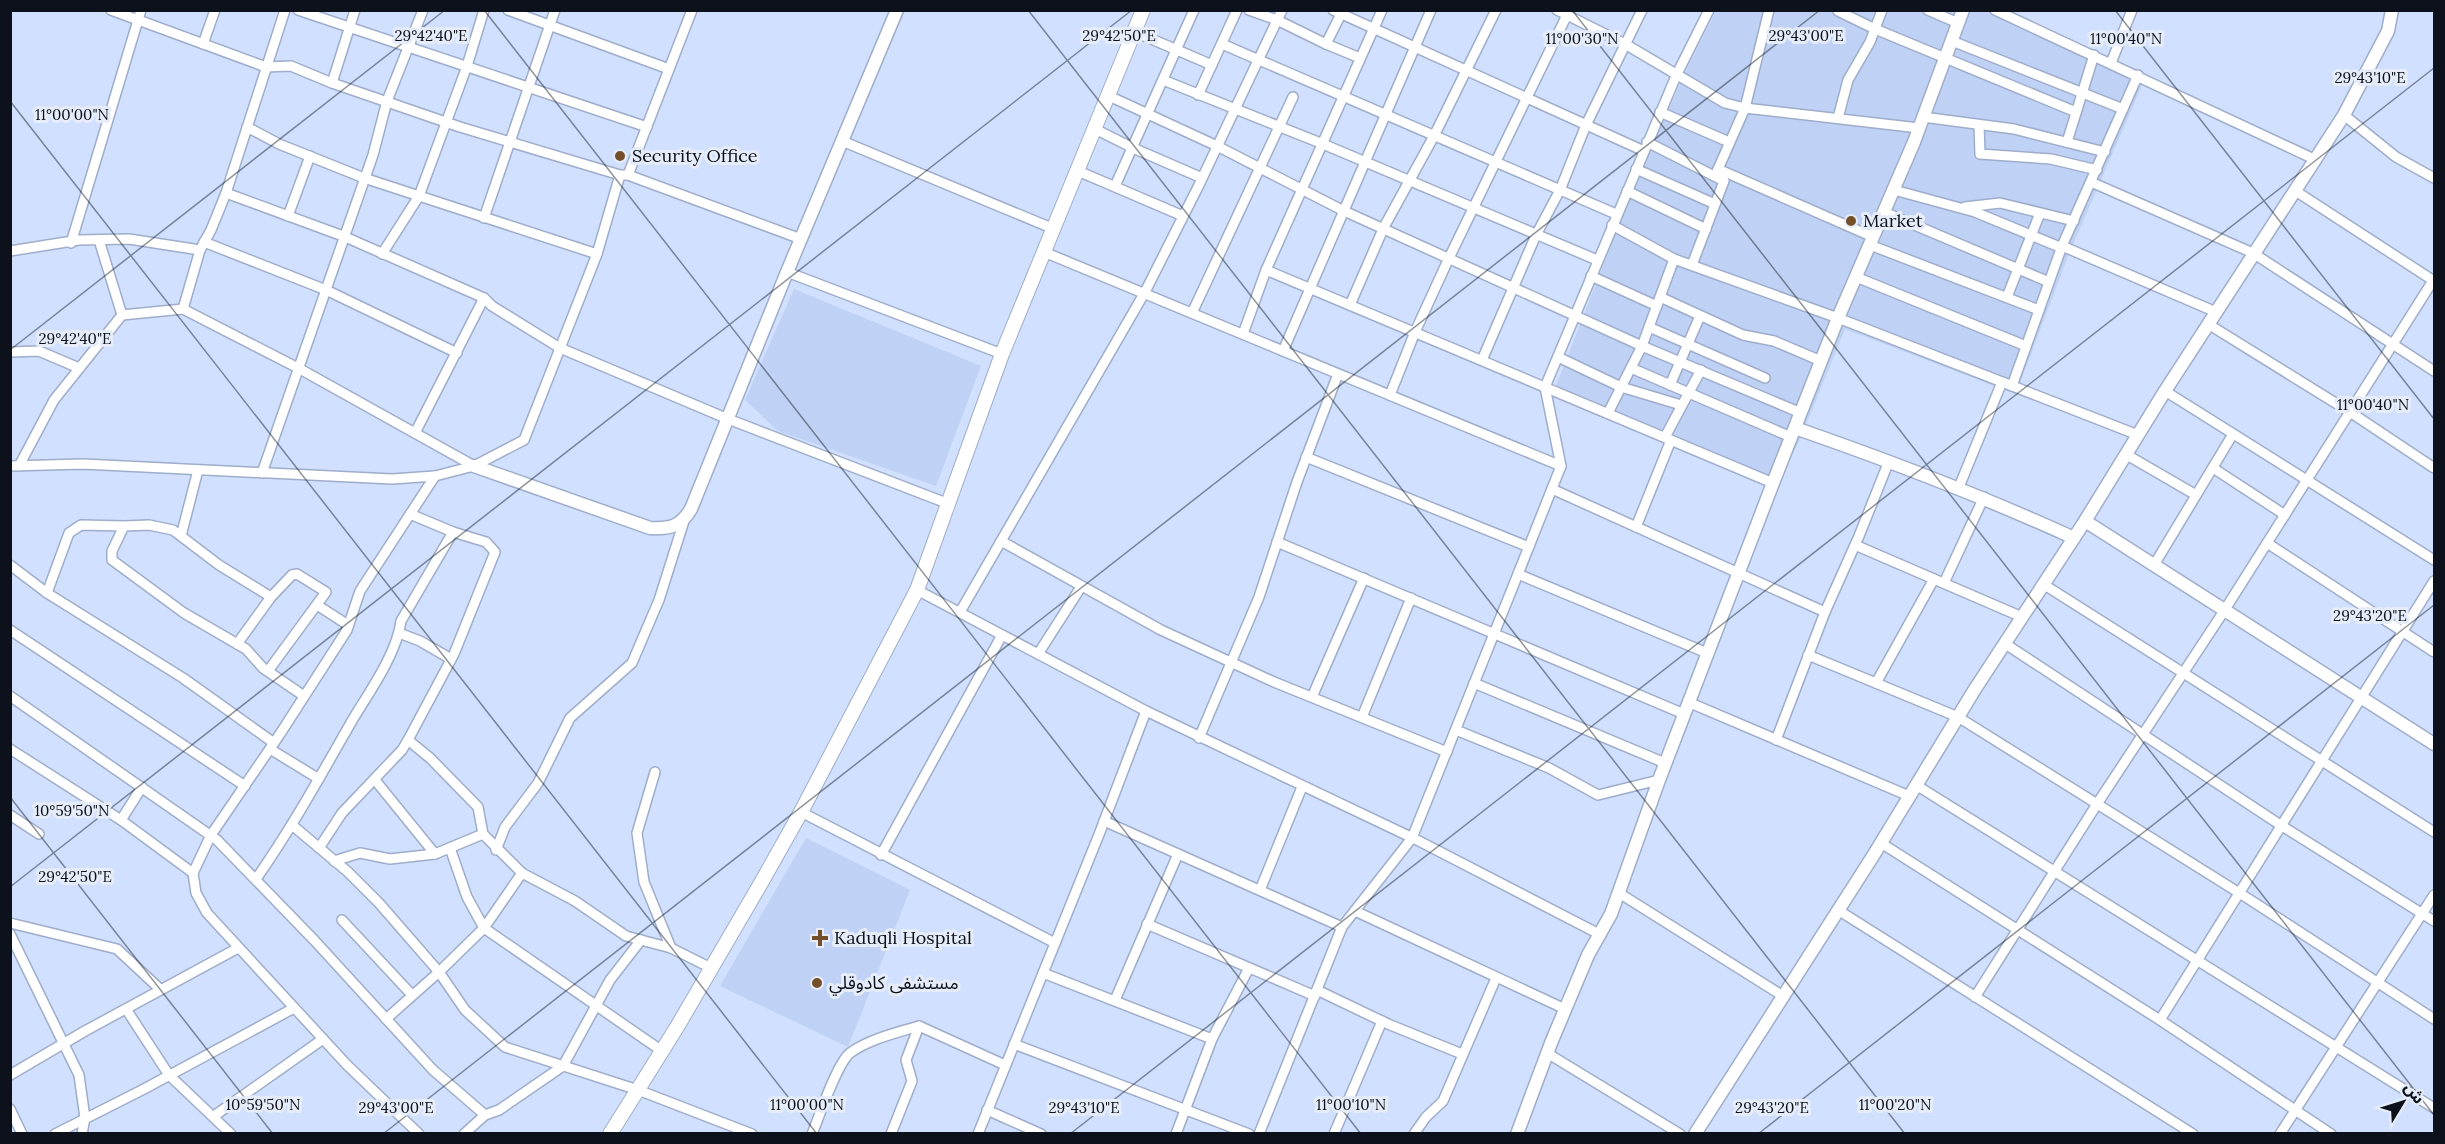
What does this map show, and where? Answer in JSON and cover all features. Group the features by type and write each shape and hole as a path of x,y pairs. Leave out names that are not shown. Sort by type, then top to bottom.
{"main road":[{"path":"610,1134 663,1051 801,812 917,590 1002,354 1143,10"}],"street":[{"path":"111,10 266,67 291,66 332,83 446,121 624,175 801,239"},
{"path":"71,243 141,10"},
{"path":"203,44 215,10"},
{"path":"183,309 202,246 226,194 285,10"},
{"path":"298,10 646,127"},
{"path":"332,83 355,10"},
{"path":"262,473 300,369 364,178 387,101 423,10"},
{"path":"382,254 419,196 467,66 484,10"},
{"path":"508,10 669,69"},
{"path":"484,218 555,10"},
{"path":"15,466 83,464 392,479 435,476 474,466 524,440 597,254 624,175 646,127 692,10"},
{"path":"496,850 505,827 538,783 570,718 632,663 659,600 684,521 729,419 787,272 897,10"},
{"path":"1115,186 1194,10"},
{"path":"1198,95 1237,10"},
{"path":"1249,10 1277,20 1360,58"},
{"path":"960,612 1144,292 1202,178 1282,10"},
{"path":"1243,334 1266,270 1382,10"},
{"path":"1283,351 1431,10"},
{"path":"1350,305 1384,227 1434,136 1496,10"},
{"path":"1482,360 1536,235 1560,190 1586,125 1642,10"},
{"path":"1259,1134 1342,927 1412,838 1495,633 1561,466 1545,387 1660,111 1709,10"},
{"path":"1716,172 1745,108 1770,10"},
{"path":"1838,10 1875,29 2076,112"},
{"path":"1838,118 1848,80 1875,29 1882,10"},
{"path":"1928,10 1959,23"},
{"path":"1517,1134 1565,1009 1588,955 1601,935 1619,893 1665,763 1773,483 1838,318 1894,190 1964,10"},
{"path":"1995,10 2314,159"},
{"path":"2111,63 2132,10"},
{"path":"1695,1134 1881,843 2004,643 2085,521 2253,253 2344,115 2388,32 2392,10"},
{"path":"1326,44 1339,12 1586,125 1716,172 1871,241 2039,310"},
{"path":"1390,395 1415,332 1526,97 1560,12 1625,44 1725,103 1745,108 1838,118 1979,125 2014,129 2105,152"},
{"path":"1135,32 1212,65"},
{"path":"1952,41 2123,109"},
{"path":"1221,44 1345,95 1386,116 1616,214"},
{"path":"2067,142 2094,55"},
{"path":"2012,386 2062,247 2138,75"},
{"path":"1163,80 1323,144 1597,260"},
{"path":"1109,96 1217,146 1344,211 1384,227 1642,346 1801,413"},
{"path":"1192,313 1293,97"},
{"path":"1660,111 1729,142"},
{"path":"2344,115 2396,157 2434,178"},
{"path":"1979,125 1980,154 2051,159 2097,170"},
{"path":"247,127 364,178 597,254"},
{"path":"1095,129 1202,178"},
{"path":"842,141 1054,229"},
{"path":"288,216 310,156"},
{"path":"1636,169 1716,204"},
{"path":"1078,171 1183,216"},
{"path":"1692,266 1724,181 1716,172"},
{"path":"2091,182 2253,253 2434,371"},
{"path":"1894,190 1975,212 2216,312"},
{"path":"1975,997 2097,804 2184,674 2434,280 2294,190"},
{"path":"1627,191 1706,230"},
{"path":"226,194 343,236 484,298 492,306 560,348 729,419 949,504"},
{"path":"1959,207 2000,202 2074,221"},
{"path":"1884,212 2049,282"},
{"path":"2007,297 2040,213"},
{"path":"1612,225 1674,259 1838,318 2138,435"},
{"path":"10,251 71,243 78,240 129,239 202,246 326,290 457,352"},
{"path":"99,240 122,315"},
{"path":"1044,252 1561,466"},
{"path":"1608,413 1642,346 1674,259"},
{"path":"1266,270 1773,483"},
{"path":"787,272 1002,354"},
{"path":"1591,276 1700,316 1743,335 1774,341 1821,361"},
{"path":"1856,277 2026,346"},
{"path":"415,433 484,298"},
{"path":"15,466 54,400 122,315 183,309 300,369 474,466 650,528 670,529 684,521"},
{"path":"1670,385 1700,316"},
{"path":"2208,324 2350,412 2434,468"},
{"path":"1649,327 1765,378"},
{"path":"10,352 39,351 79,368"},
{"path":"1558,357 1621,387 1681,405"},
{"path":"1631,368 1689,393 1793,432 1889,461 1984,497 2074,538"},
{"path":"1636,527 1681,405 1701,370"},
{"path":"1199,738 1259,597 1306,457 1338,374"},
{"path":"1959,488 2002,382"},
{"path":"2165,391 2434,560"},
{"path":"2154,565 2233,434"},
{"path":"2127,455 2196,495"},
{"path":"1306,457 1529,547"},
{"path":"1776,740 1825,612 1889,461"},
{"path":"2212,468 2285,515"},
{"path":"181,536 198,470"},
{"path":"419,1134 323,1040 207,913 196,893 193,873 211,835 304,696 348,625 360,591 435,476"},
{"path":"1552,489 1825,612"},
{"path":"1876,683 1939,581 1984,497"},
{"path":"319,848 342,813 375,780 408,740 452,659 474,610 495,552 486,542 453,532 410,514"},
{"path":"2085,521 2434,744"},
{"path":"47,593 69,533 81,525 149,525 173,530 219,565 271,597"},
{"path":"124,526 111,551 112,560 184,612 246,649 268,671 304,696"},
{"path":"256,879 292,825 381,671 399,633 401,621 453,532"},
{"path":"1001,542 1161,630 1312,697 1447,752"},
{"path":"1277,542 1495,633 1686,708 1776,740 1909,796"},
{"path":"2267,543 2434,652"},
{"path":"1855,545 2022,617"},
{"path":"10,565 47,593 183,678 319,779"},
{"path":"237,644 271,597 292,575 297,574 326,592 268,671"},
{"path":"1518,574 1707,653"},
{"path":"1312,697 1364,578"},
{"path":"2160,1020 2241,894 2434,581"},
{"path":"2043,584 2434,832"},
{"path":"1038,654 1081,587"},
{"path":"917,590 1199,738 1412,838 1601,935"},
{"path":"1362,717 1411,598"},
{"path":"317,605 348,625"},
{"path":"10,630 245,786"},
{"path":"399,633 420,641 452,659"},
{"path":"881,855 1002,635"},
{"path":"2004,643 2282,826 2434,921"},
{"path":"1808,656 1958,717 2241,894 2434,1019"},
{"path":"1474,683 1665,763"},
{"path":"10,696 211,835 256,879 434,1070 485,1115"},
{"path":"978,1134 1146,711"},
{"path":"1456,730 1549,768 1598,795 1659,780"},
{"path":"408,740 430,758 478,807 483,834 496,850 522,873 575,901 626,936 671,948 711,969"},
{"path":"10,749 121,820 193,873"},
{"path":"655,771 637,833 644,882 671,948"},
{"path":"375,780 435,854"},
{"path":"1916,785 2434,1108"},
{"path":"121,820 142,787"},
{"path":"1260,890 1302,787"},
{"path":"801,812 1055,943"},
{"path":"10,815 39,834"},
{"path":"1104,821 1342,927"},
{"path":"292,825 379,903 439,972 465,1010 505,1047 638,1090 752,1134"},
{"path":"334,861 360,853 390,859 435,854 483,834"},
{"path":"1881,843 2160,1020 2296,1108 2331,1134"},
{"path":"450,848 467,897 484,928 597,1003 663,1051"},
{"path":"1115,1000 1178,854"},
{"path":"386,1019 484,928 522,873"},
{"path":"1619,893 1783,996"},
{"path":"2280,1134 2434,895"},
{"path":"1838,910 2193,1134"},
{"path":"1355,911 1565,1009"},
{"path":"342,920 412,995"},
{"path":"10,923 117,950 161,990"},
{"path":"1147,924 1462,1054"},
{"path":"10,934 79,1075 85,1118 82,1134"},
{"path":"464,1134 485,1115 499,1110 563,1066 610,980 641,940"},
{"path":"10,1075 238,948"},
{"path":"1176,1134 1212,1039 1249,968"},
{"path":"1043,973 1212,1039"},
{"path":"1414,1134 1426,1117 1443,1101 1496,978"},
{"path":"55,1134 294,1008"},
{"path":"126,1009 169,1075 231,1134"},
{"path":"1334,1134 1382,1021"},
{"path":"812,1134 828,1093 848,1054 874,1040 919,1026 1005,1065"},
{"path":"891,1134 912,1082 906,1060 919,1026"},
{"path":"214,1116 323,1040"},
{"path":"1014,1044 1249,1134"},
{"path":"1547,1053 1680,1134"},
{"path":"10,1109 22,1134"},
{"path":"987,1110 1041,1134"}],"shaded area":[{"name":"Market","path":"1716,11 2006,11 2143,72 2140,90 2068,256 2016,394 1845,329 1801,437 1775,491 1552,396 1634,186"},
{"path":"794,289 981,366 936,486 778,431 745,400"},
{"name":"Kaduqli Hospital","path":"806,838 910,890 848,1047 720,986"}],"place":[{"name":"Security Office","path":"620,156"},
{"name":"Market","path":"1851,221"},
{"name":"Kaduqli Hospital","path":"820,938"},
{"name":"مستشفى كادوقلي","path":"817,983"}]}
